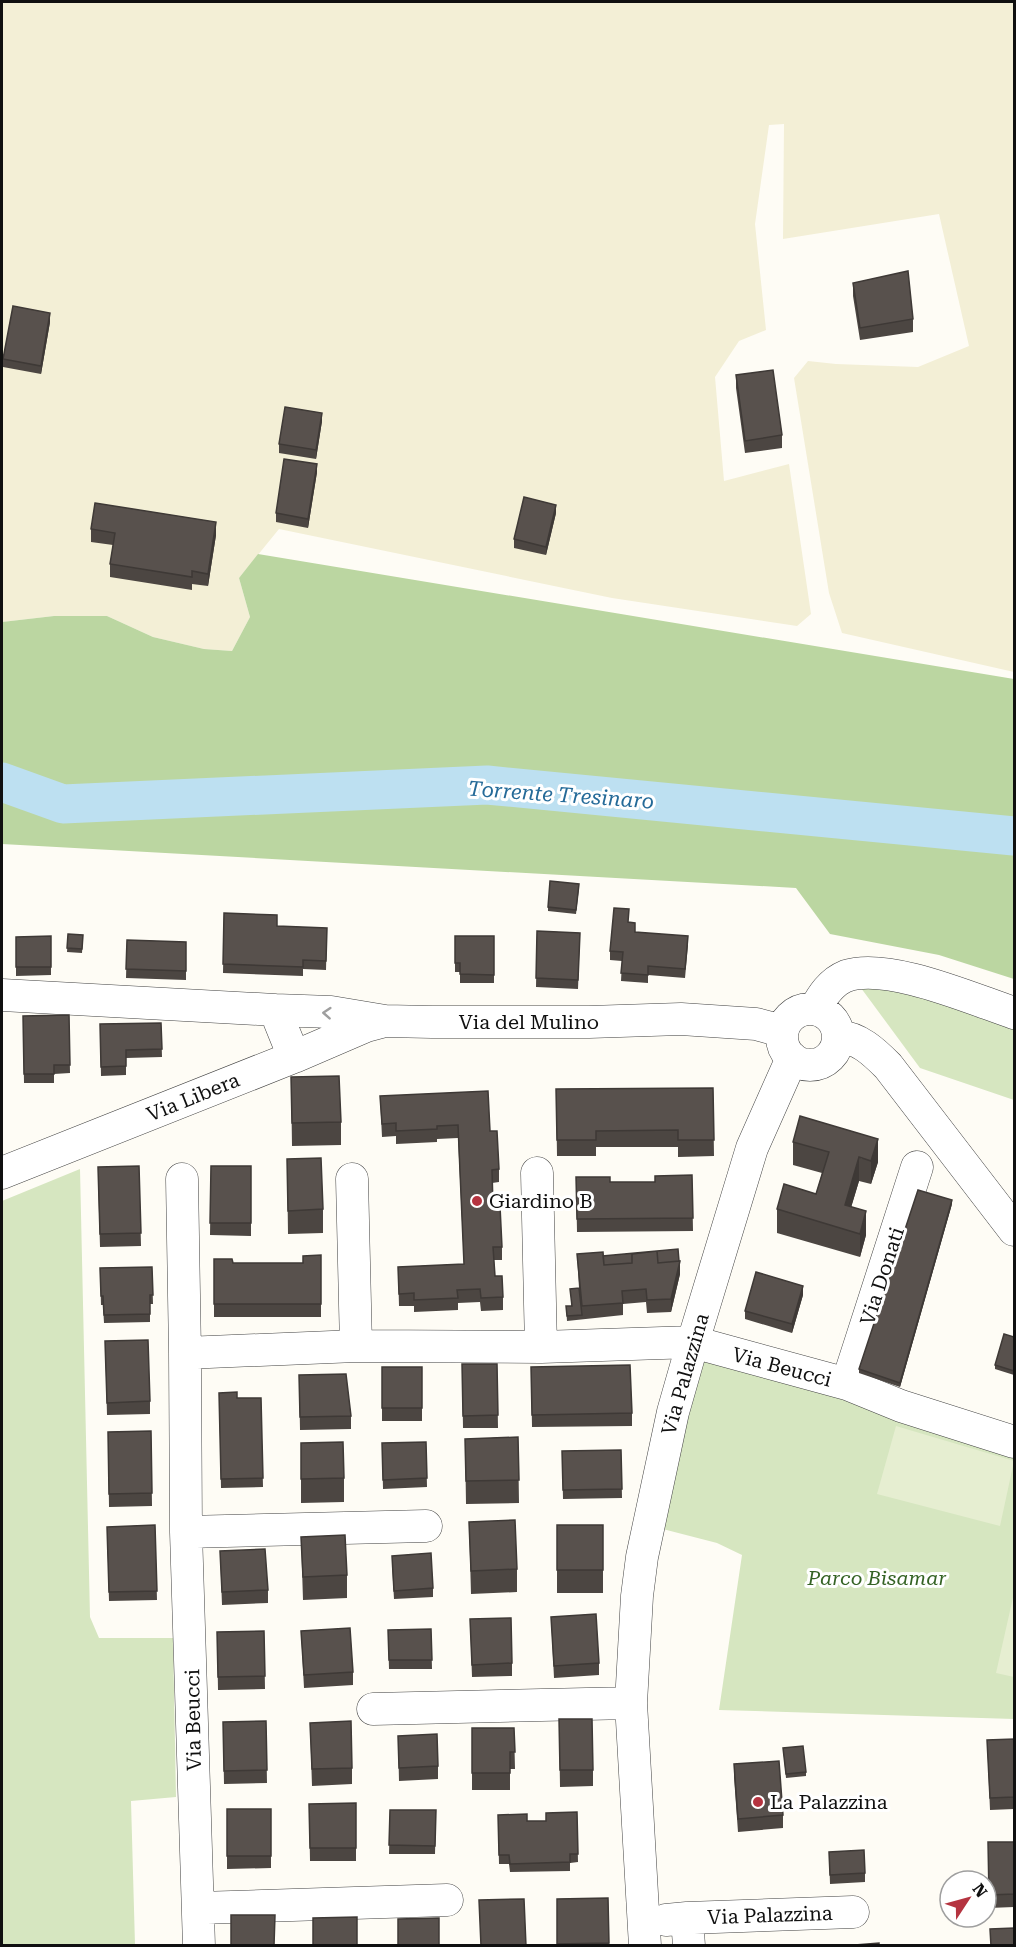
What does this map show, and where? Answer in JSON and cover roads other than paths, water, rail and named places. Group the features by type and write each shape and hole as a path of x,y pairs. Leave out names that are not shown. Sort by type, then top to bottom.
{"street":[{"path":"815,1009 822,994 844,977 866,972 890,974 942,988 1014,1013"},
{"name":"Via del Mulino","path":"2,994 331,1012 385,1021 589,1022 681,1019 756,1024 787,1045"},
{"path":"815,1009 828,1016 838,1036 836,1045 826,1059 809,1065 800,1063 787,1045 785,1023 798,1011 815,1009"},
{"path":"274,1010 294,1057"},
{"name":"Via Libera","path":"2,1173 366,1026 385,1021"},
{"path":"838,1036 859,1041 888,1066 1014,1230"},
{"name":"Via Palazzina","path":"787,1045 752,1148 673,1412 642,1557 632,1703 645,1934 688,1932 853,1912"},
{"name":"Via Donati","path":"847,1384 917,1167"},
{"path":"537,1173 541,1347"},
{"name":"Via Beucci","path":"182,1179 186,1532 199,1946"},
{"path":"352,1179 356,1346"},
{"name":"Via Beucci","path":"185,1353 356,1346 541,1347 693,1342 847,1384 901,1406 1014,1442"},
{"path":"186,1532 426,1526"},
{"path":"373,1708 632,1703"},
{"path":"199,1908 447,1900"}],"waterway":[{"name":"Torrente Tresinaro","path":"2,782 63,804 487,785 1014,836"}],"place":[{"name":"Giardino B","path":"477,1201"},
{"name":"La Palazzina","path":"758,1802"}],"park label":[{"name":"Parco Bisamar","path":"877,1578"}]}
